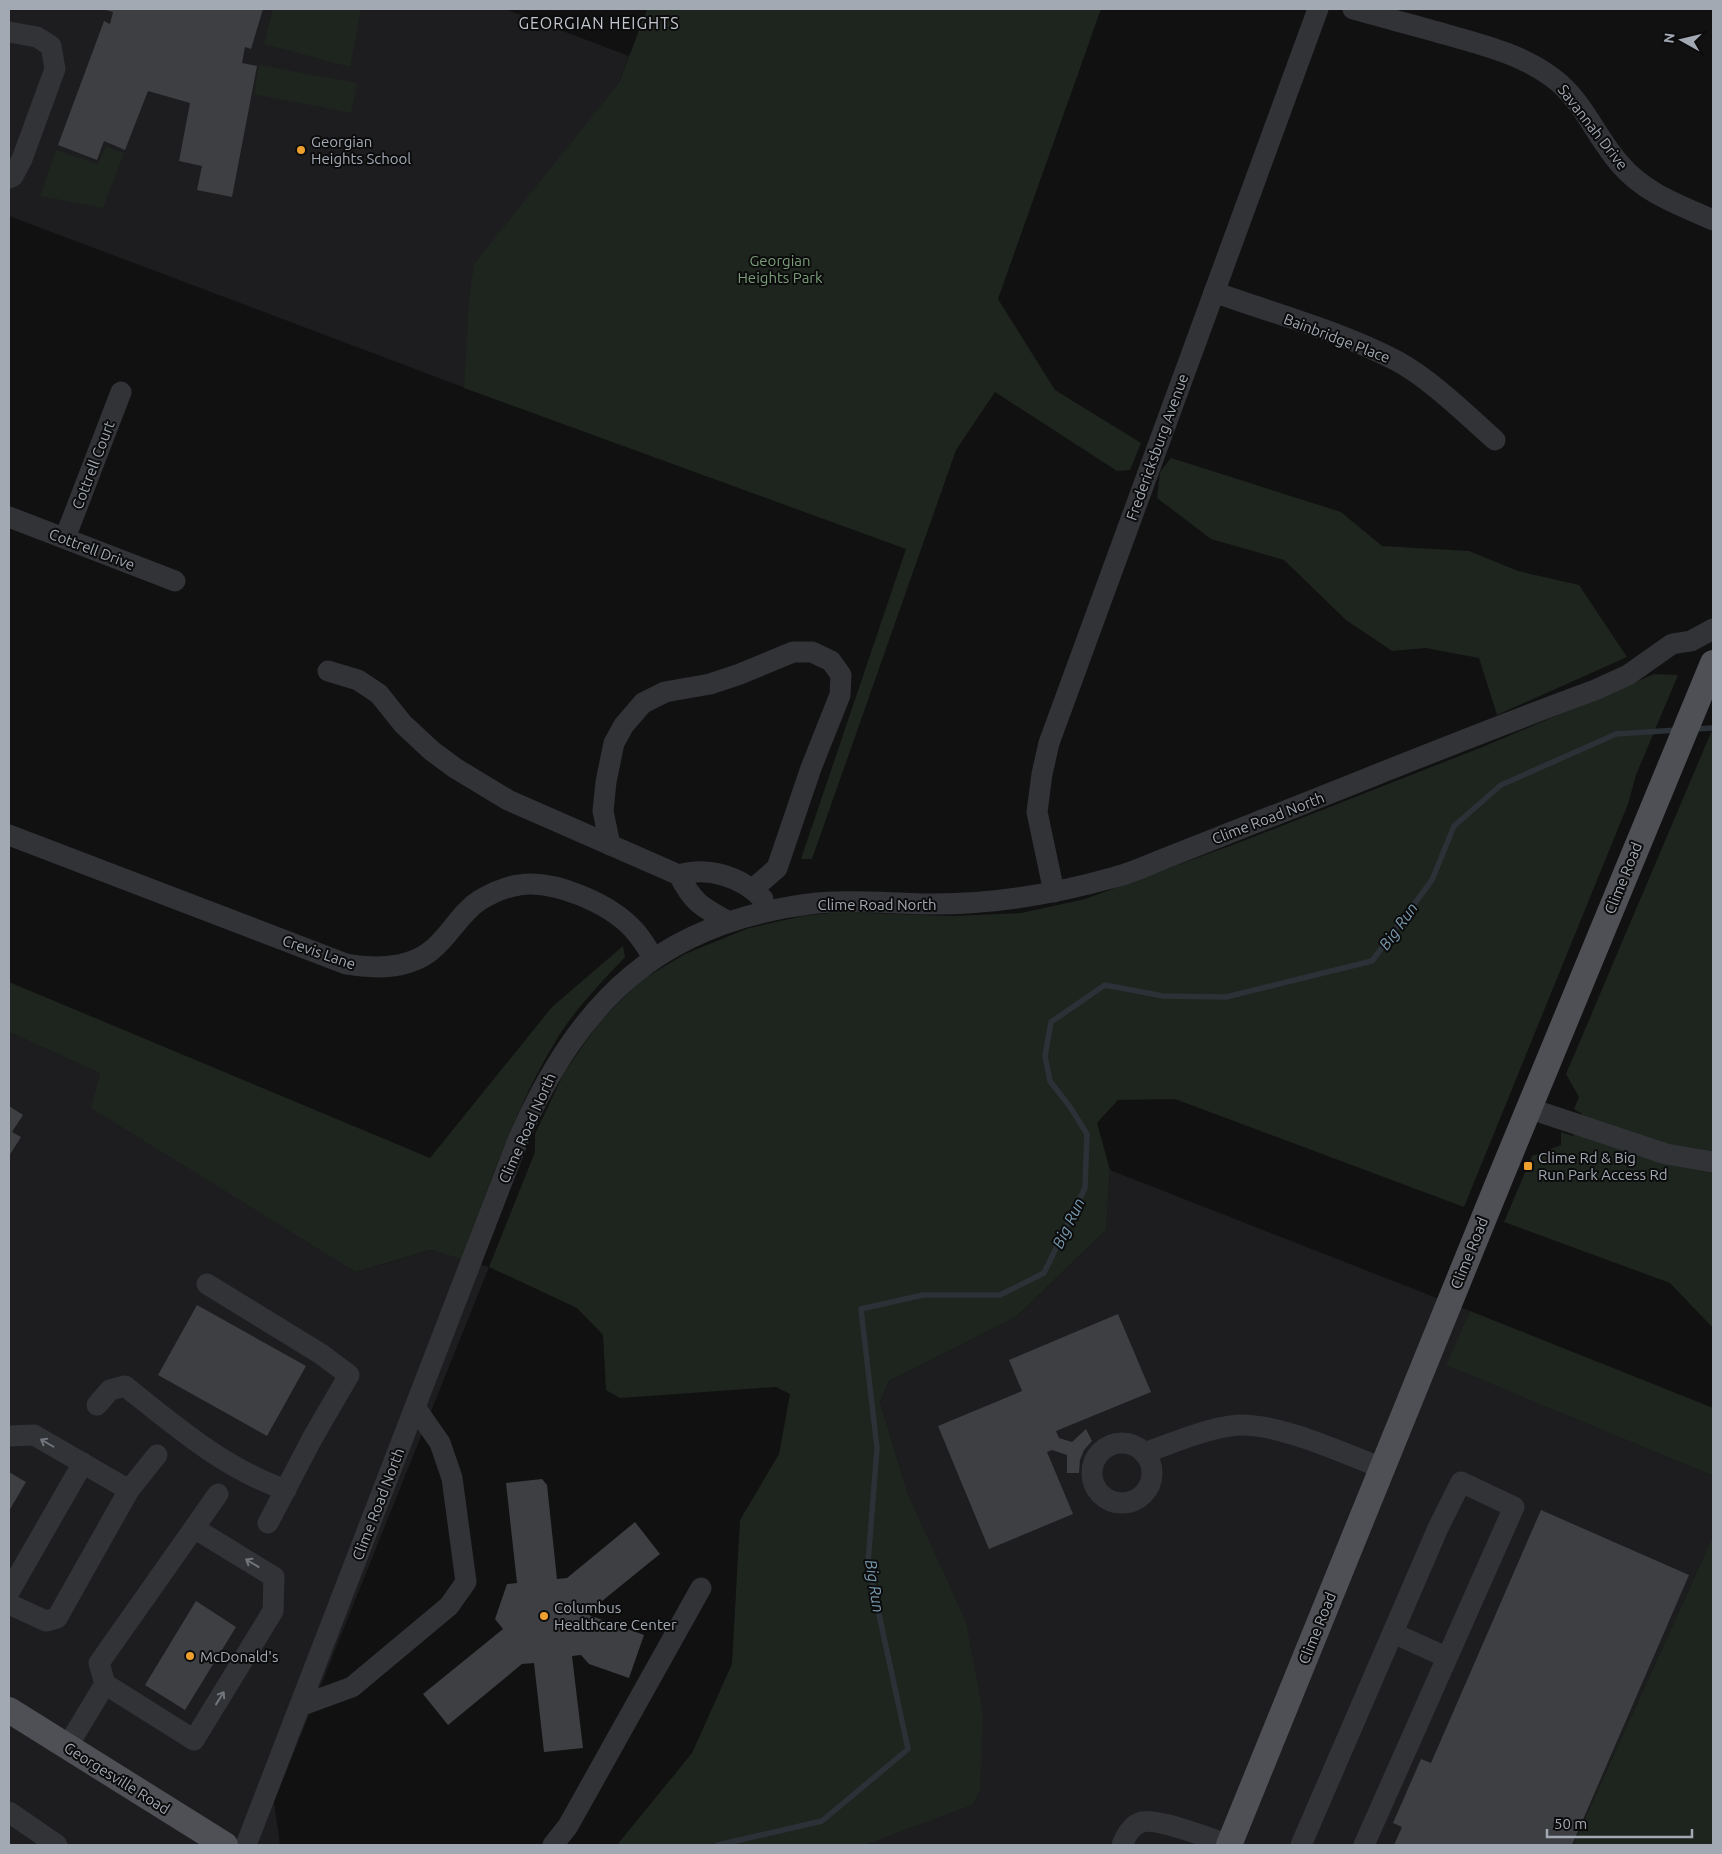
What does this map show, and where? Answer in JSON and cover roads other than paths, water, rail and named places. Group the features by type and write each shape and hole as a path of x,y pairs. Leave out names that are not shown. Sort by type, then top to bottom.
{"main road":[{"name":"Clime Road","path":"1229,1845 1528,1108 1712,665"},
{"name":"Georgesville Road","path":"9,1710 225,1845"}],"street":[{"name":"Fredericksburg Avenue","path":"1054,892 1038,812 1042,774 1049,743 1318,9"},
{"name":"Savannah Drive","path":"1353,9 1479,44 1537,66 1555,80 1586,114 1619,164 1635,180 1659,196 1713,220"},
{"path":"9,32 37,37 51,46 55,69 22,159 14,176 9,178"},
{"name":"Bainbridge Place","path":"1214,292 1352,341 1398,362 1442,394 1495,440"},
{"name":"Cottrell Court","path":"65,538 121,392"},
{"name":"Cottrell Drive","path":"9,517 175,581"},
{"name":"Clime Road North","path":"246,1845 518,1140 535,1102 554,1068 594,1013 622,984 653,957 694,934 752,914 773,910 819,903 976,903 1019,899 1119,876 1595,690 1628,675 1672,644 1691,641 1713,629"},
{"path":"610,845 603,811 606,782 614,743 624,725 643,703 665,692 710,684 740,674 792,652 812,652 830,661 840,675 840,695 776,868 753,889"},
{"path":"328,671 358,680 378,694 403,724 432,751 476,781 508,800 679,875 688,894 700,906 729,922"},
{"name":"Crevis Lane","path":"9,835 346,964 369,968 391,967 412,961 433,950 479,901 500,890 521,884 554,888 581,896 611,910 634,930 653,957"},
{"path":"679,875 694,870 732,877 753,889 773,910"},
{"path":"1528,1108 1666,1154 1713,1162"},
{"path":"206,1284 321,1354 350,1375 313,1436 268,1523"},
{"path":"104,1398 125,1386 199,1444 257,1480 286,1490"},
{"path":"300,1706 352,1688 450,1606 466,1582 452,1478 440,1443 416,1407"},
{"path":"1144,1453 1200,1434 1239,1425 1270,1429 1302,1438 1382,1468"},
{"path":"9,1436 34,1435 129,1490"},
{"path":"9,1604 46,1621 57,1618 129,1490 157,1455"},
{"path":"9,1592 83,1464"},
{"path":"1301,1845 1456,1488 1461,1482 1514,1507 1364,1845"},
{"path":"194,1528 274,1577 274,1611 194,1740 105,1684 99,1663 194,1528 218,1494"},
{"path":"553,1845 568,1826 702,1588"},
{"path":"1393,1633 1446,1657"},
{"path":"67,1747 105,1684"},
{"path":"9,1812 57,1845"},
{"path":"1122,1845 1128,1832 1142,1822 1159,1823 1229,1845"}],"waterway":[{"name":"Big Run","path":"1694,729 1713,728"},
{"name":"Big Run","path":"718,1845 822,1821 908,1749 868,1563 877,1448 861,1309 923,1295 1000,1295 1044,1273 1085,1188 1087,1134 1070,1107 1050,1081 1045,1056 1051,1022 1105,985 1163,996 1226,997 1372,961 1432,880 1454,826 1501,785 1616,734 1678,730"}],"place":[{"name":"Georgian Heights School","path":"301,150"},
{"name":"Clime Rd & Big Run Park Access Rd","path":"1528,1166"},
{"name":"Columbus Healthcare Center","path":"544,1616"},
{"name":"McDonald's","path":"190,1656"}],"district":[{"name":"GEORGIAN HEIGHTS","path":"599,23"}],"park label":[{"name":"Georgian Heights Park","path":"780,268"}]}
